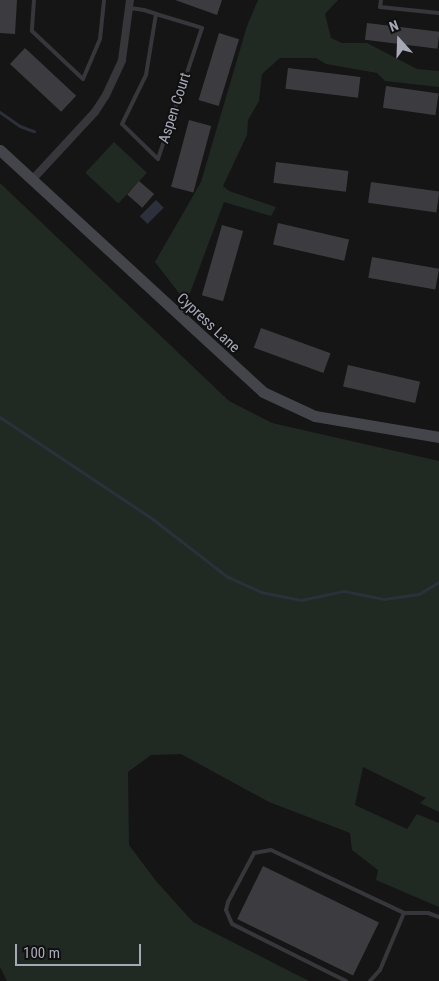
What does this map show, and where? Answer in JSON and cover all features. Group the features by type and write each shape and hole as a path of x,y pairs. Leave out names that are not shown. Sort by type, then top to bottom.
{"street":[{"path":"32,180 89,119 106,95 122,60 130,4"},
{"name":"Cypress Lane","path":"0,150 263,392 315,416 439,437"}],"lane":[{"path":"34,0 32,31 83,78 100,39 104,0"},
{"path":"381,0 380,7 439,13"},
{"name":"Aspen Court","path":"130,4 202,28 158,159 122,124 146,75 156,14"},
{"path":"346,981 232,924 226,910 248,859 254,853 271,850 404,913 428,913 439,917"},
{"path":"370,981 380,970 404,913"}],"shaded area":[{"path":"258,0 338,0 325,14 331,38 342,43 367,43 417,69 439,71 439,87 385,81 377,73 326,64 316,58 280,58 262,74 259,101 248,120 247,135 223,186 229,191 276,207 271,216 224,202 190,293 182,297 155,262 201,182 247,26"},
{"path":"114,142 147,173 118,203 85,173"},
{"path":"0,183 229,401 272,423 439,461 439,812 420,803 426,798 363,767 355,805 407,829 417,814 439,823 439,907 376,880 378,870 352,850 350,833 269,802 181,754 151,755 128,772 129,845 156,881 193,922 309,981 7,981 0,967"},
{"path":"156,200 164,208 148,224 140,216"}],"building":[{"path":"0,0 17,0 15,34 0,33"},
{"path":"175,0 222,0 217,15"},
{"path":"367,23 439,32 437,49 365,40"},
{"path":"219,33 239,39 219,106 199,100"},
{"path":"25,48 76,96 61,112 10,64"},
{"path":"288,68 360,77 358,98 285,89"},
{"path":"386,86 438,93 435,115 383,108"},
{"path":"189,120 211,126 193,193 171,187"},
{"path":"276,162 348,171 346,192 273,183"},
{"path":"139,181 154,194 142,208 127,195"},
{"path":"371,182 439,192 436,212 368,203"},
{"path":"278,223 349,239 344,261 273,244"},
{"path":"222,225 243,231 223,301 202,295"},
{"path":"372,257 439,269 435,289 368,278"},
{"path":"261,328 331,353 323,373 254,348"},
{"path":"348,365 420,382 415,403 343,386"},
{"path":"263,866 379,923 353,976 237,919"}],"waterway":[{"path":"0,112 20,126 34,131"},
{"path":"0,417 153,519 228,577 261,592 301,600 344,591 384,599 419,594 439,582"}]}
